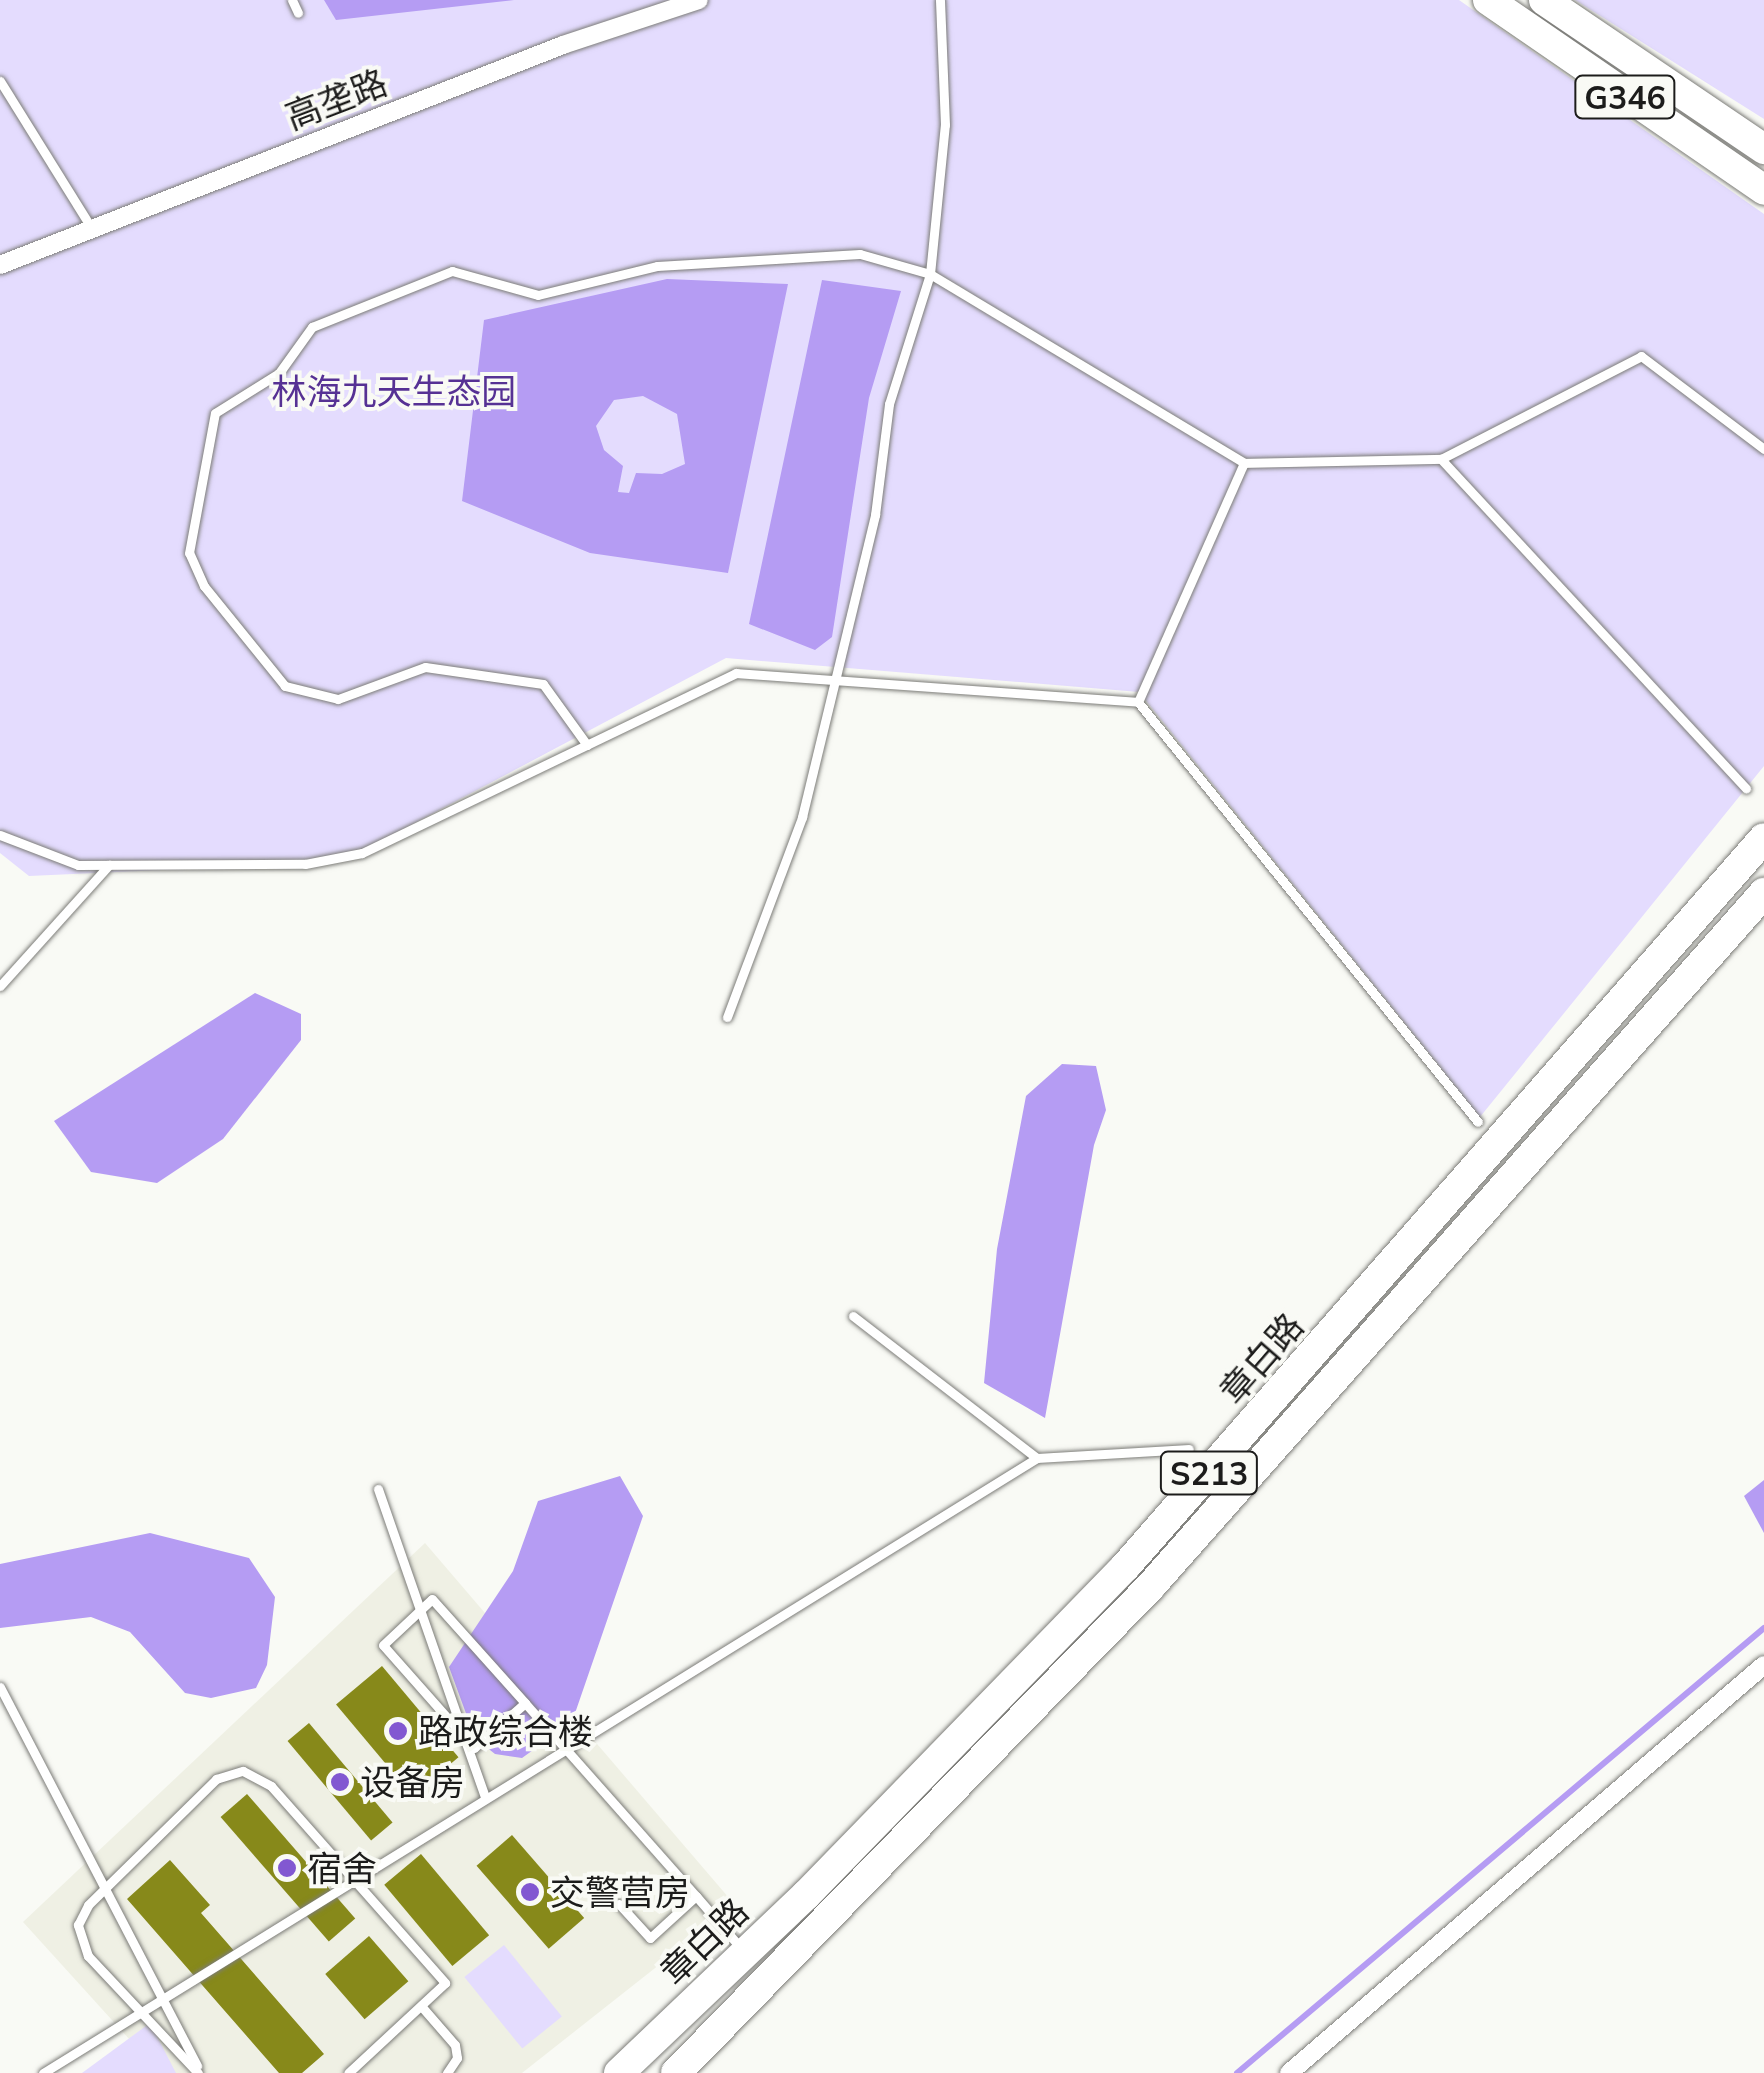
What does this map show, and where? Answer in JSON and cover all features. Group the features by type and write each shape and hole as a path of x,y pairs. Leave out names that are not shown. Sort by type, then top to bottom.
{"highway":[{"name":"G346","path":"1488,0 1764,190"},
{"name":"G346","path":"1544,0 1764,149"},
{"name":"章白路","path":"618,2073 747,1954 1125,1568 1764,838"},
{"name":"章白路","path":"676,2073 1150,1587 1764,893"}],"street":[{"name":"高垄路","path":"0,265 563,45 699,0"},
{"path":"1289,2073 1764,1666"}],"lane":[{"path":"292,0 298,14"},
{"path":"727,1017 802,817 875,515 890,404 930,274 946,124 940,0"},
{"path":"0,81 92,229"},
{"path":"587,745 543,684 425,666 338,698 285,686 204,586 189,553 215,414 279,373 312,326 452,272 538,295 657,266 860,254 930,274 1244,463 1441,459 1641,356 1764,449"},
{"path":"1441,459 1746,788"},
{"path":"1138,702 1244,463"},
{"path":"0,835 78,865 305,864 362,853 736,673 1138,702 1478,1122"},
{"path":"0,986 109,865"},
{"path":"853,1316 1038,1458"},
{"path":"43,2073 160,1996 1038,1458 1189,1449"},
{"path":"378,1489 484,1797"},
{"path":"524,1703 474,1748 384,1645 432,1599 747,1954"},
{"path":"0,1688 199,2073"},
{"path":"199,2073 88,1956 78,1926 98,1894 230,1772 253,1774 271,1786 445,1984 348,2073"},
{"path":"619,1904 650,1938 696,1896"},
{"path":"422,2007 455,2046 457,2058 446,2073"}],"shaded area":[{"path":"324,0 514,0 336,20"},
{"path":"667,279 788,284 728,573 590,553 462,501 484,320","holes":["643,396 677,414 685,464 662,474 636,473 629,493 618,492 623,466 604,450 596,426 614,400"]},
{"path":"822,280 901,291 869,398 832,637 815,650 749,624"},
{"path":"255,993 301,1014 301,1040 223,1139 157,1183 91,1172 54,1121"},
{"path":"1062,1064 1096,1066 1106,1110 1094,1145 1045,1418 984,1383 997,1249 1026,1096"},
{"path":"620,1476 643,1516 572,1722 522,1758 495,1754 475,1738 449,1667 513,1571 538,1501"},
{"path":"1764,1480 1764,1533 1744,1496"},
{"path":"150,1533 249,1558 275,1597 267,1665 256,1688 211,1698 185,1693 130,1632 91,1617 0,1628 0,1564"},
{"path":"425,1543 735,1905 522,2073 160,2073 23,1922"}],"green space":[{"name":"林海九天生态园","path":"0,0 1459,0 1764,214 1764,766 1480,1117 1139,692 726,658 341,862 29,876 0,853"},
{"path":"1575,0 1764,0 1764,119"},
{"path":"504,1945 562,2016 522,2049 464,1977"},
{"path":"150,2023 176,2073 82,2073"}],"building":[{"name":"路政综合楼","path":"382,1666 458,1757 413,1796 336,1705"},
{"name":"设备房","path":"309,1723 393,1823 371,1841 288,1741"},
{"name":"宿舍","path":"247,1794 355,1919 329,1941 221,1817"},
{"name":"交警营房","path":"512,1835 584,1918 549,1949 477,1866"},
{"path":"421,1854 489,1935 452,1966 384,1885"},
{"path":"170,1860 210,1905 201,1913 324,2054 302,2073 279,2073 127,1899"},
{"path":"369,1936 408,1981 365,2019 325,1974"}],"waterway":[{"path":"1237,2073 1764,1628"}],"place":[{"name":"路政综合楼","path":"398,1731"},
{"name":"设备房","path":"340,1782"},
{"name":"宿舍","path":"287,1868"},
{"name":"交警营房","path":"530,1892"}]}
